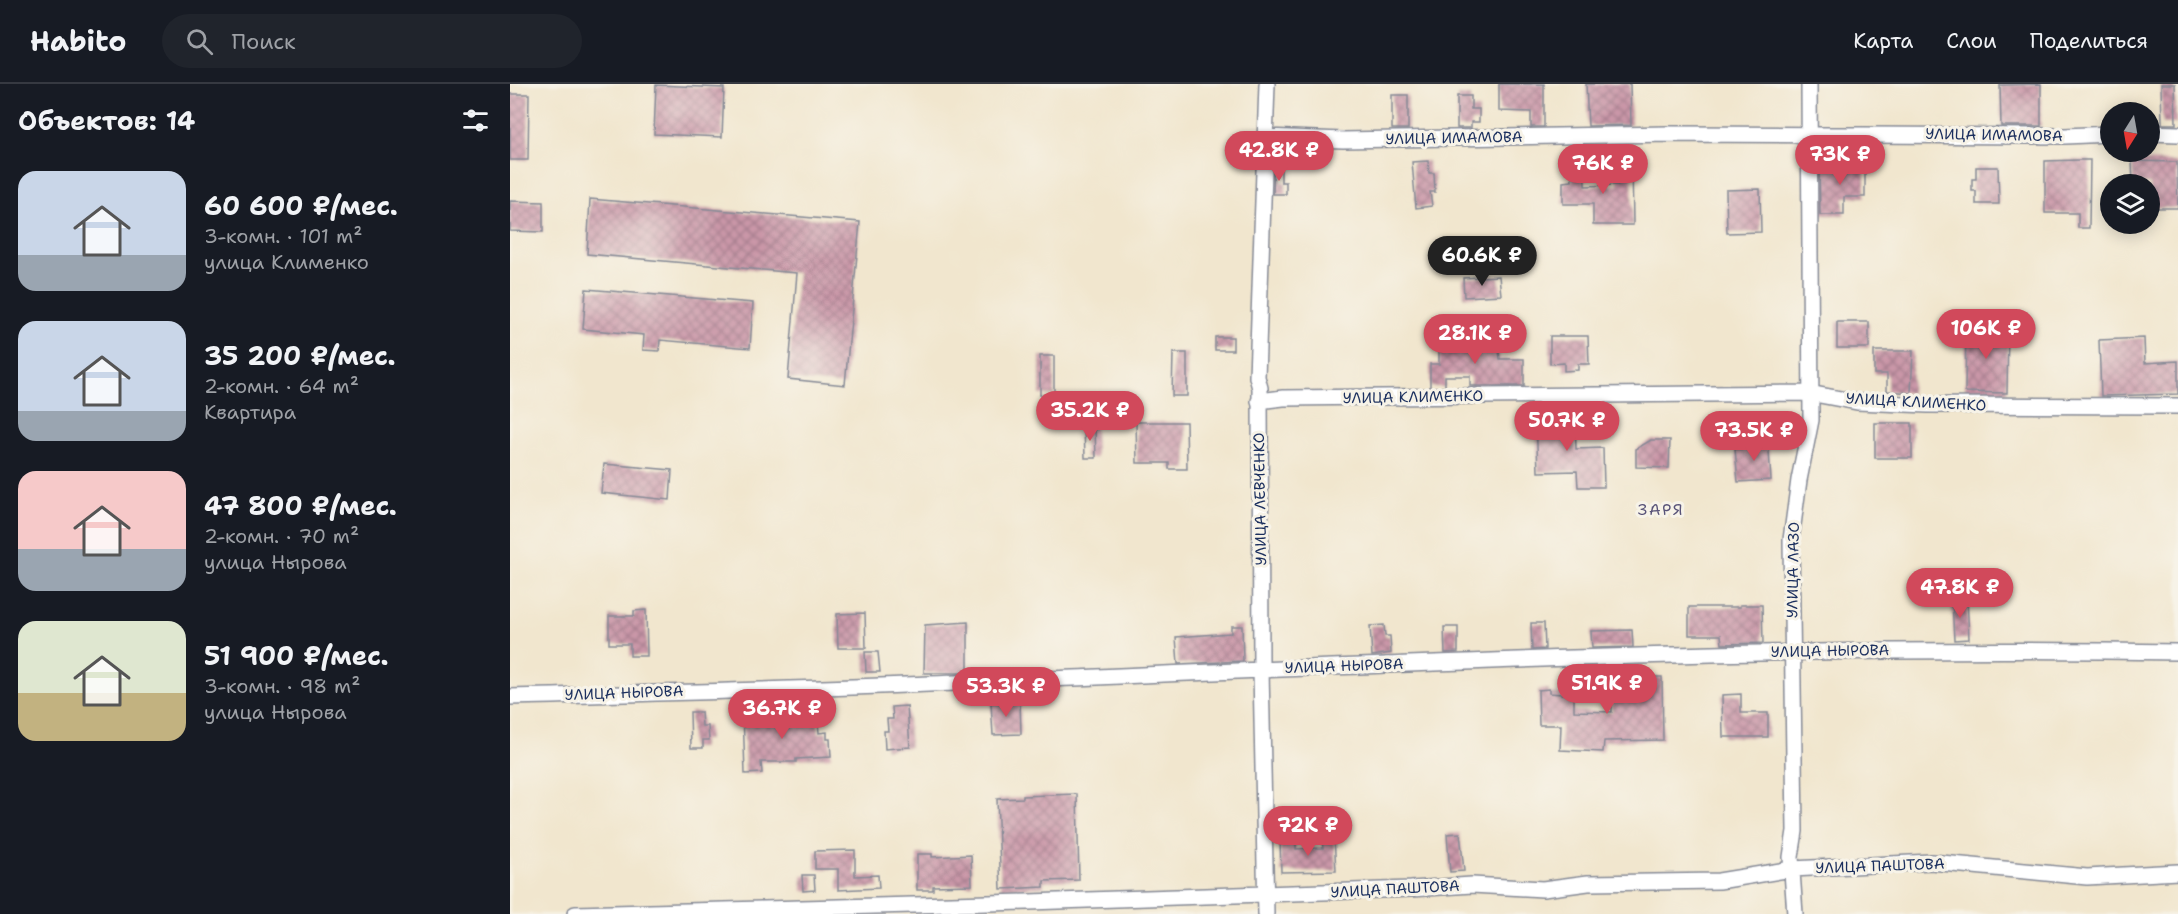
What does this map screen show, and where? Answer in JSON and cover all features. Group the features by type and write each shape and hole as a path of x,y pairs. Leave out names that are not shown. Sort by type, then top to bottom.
{"street":[{"name":"УЛИЦА ЛЕВЧЕНКО","path":"1266,914 1261,670 1260,388 1257,377 1268,84"},
{"name":"УЛИЦА ЛАЗО","path":"1795,914 1791,857 1795,831 1791,540 1799,480 1811,420 1809,393 1809,84"},
{"path":"2160,133 2178,134"},
{"name":"УЛИЦА ИМАМОВА","path":"1265,137 1343,140 1669,134 2100,134"},
{"name":"УЛИЦА КЛИМЕНКО","path":"1259,401 1283,398 1809,393 1857,402 1928,405 2178,406"},
{"name":"УЛИЦА НЫРОВА","path":"510,697 1792,652 2016,649 2178,652"},
{"name":"УЛИЦА ПАШТОВА","path":"574,914 1411,890 1472,885 1543,889 1588,883 1719,881 1792,869 1931,862 2087,877 2178,872"}],"building":[{"path":"1499,84 1544,84 1544,127 1531,127 1531,112 1499,111"},
{"path":"1586,84 1630,84 1631,125 1588,126"},
{"path":"2041,84 2041,126 2001,126 2000,85"},
{"path":"2161,84 2175,84 2176,124 2162,124"},
{"path":"656,85 724,88 722,137 654,134"},
{"path":"510,94 529,94 528,160 510,160"},
{"path":"1392,95 1408,95 1408,129 1392,129"},
{"path":"1457,96 1471,96 1471,109 1479,109 1479,122 1471,122 1471,128 1457,128"},
{"path":"1632,159 1633,225 1593,225 1593,204 1563,204 1563,182 1572,181 1571,161 1584,161 1585,186 1618,185 1618,160"},
{"path":"2090,160 2089,228 2078,228 2078,213 2045,213 2045,161"},
{"path":"1428,161 1429,173 1434,173 1435,192 1430,192 1432,206 1416,208 1412,162"},
{"path":"2132,162 2177,162 2178,208 2160,208 2160,174 2133,174"},
{"path":"1865,163 1865,197 1844,197 1844,215 1820,215 1819,164"},
{"path":"1274,166 1281,166 1281,182 1286,182 1286,194 1273,194"},
{"path":"1976,167 1998,167 1999,204 1976,204 1976,191 1972,191 1972,179 1976,179"},
{"path":"1760,189 1761,232 1727,233 1726,190"},
{"path":"590,199 860,222 845,385 788,379 797,273 587,254"},
{"path":"510,201 543,202 543,232 510,231"},
{"path":"1499,276 1501,295 1464,297 1463,278"},
{"path":"586,289 753,303 750,348 660,340 659,351 643,350 644,335 583,329"},
{"path":"1837,322 1869,322 1869,348 1837,348"},
{"path":"1966,326 2008,327 2007,393 1965,392"},
{"path":"1550,336 1588,336 1589,364 1578,364 1578,370 1564,371 1564,363 1550,364"},
{"path":"1215,337 1233,337 1233,350 1215,350"},
{"path":"2144,338 2145,363 2178,361 2178,394 2101,396 2099,340"},
{"path":"1439,339 1490,339 1490,351 1499,351 1500,359 1524,359 1524,386 1470,386 1470,376 1445,376 1445,387 1430,387 1430,364 1439,364"},
{"path":"1874,351 1913,351 1911,393 1887,391 1887,374 1874,374"},
{"path":"1173,353 1187,353 1187,396 1172,396"},
{"path":"1040,356 1054,356 1054,395 1040,395"},
{"path":"1575,416 1576,449 1603,448 1604,487 1578,487 1577,471 1538,472 1536,417"},
{"path":"1136,422 1186,422 1187,469 1169,469 1169,463 1137,463"},
{"path":"1875,423 1912,423 1912,458 1875,458"},
{"path":"1084,426 1095,426 1096,458 1085,458"},
{"path":"1768,437 1771,480 1738,482 1735,449 1754,448 1753,438"},
{"path":"1651,440 1670,440 1669,468 1636,467 1636,449"},
{"path":"604,464 672,470 670,500 601,493"},
{"path":"1967,597 1969,639 1954,640 1952,598"},
{"path":"1740,605 1762,605 1763,643 1722,644 1721,635 1689,635 1689,607 1740,607"},
{"path":"646,610 647,656 630,656 630,644 609,644 609,616 634,616 634,611"},
{"path":"865,613 866,648 838,648 837,614"},
{"path":"968,622 968,673 924,673 925,625"},
{"path":"1531,623 1544,623 1545,649 1532,650"},
{"path":"1384,625 1385,636 1390,636 1391,653 1372,656 1370,626"},
{"path":"1231,626 1242,626 1243,661 1178,664 1176,637 1231,633"},
{"path":"1444,627 1458,627 1458,652 1445,653"},
{"path":"1632,630 1633,647 1592,648 1591,631"},
{"path":"865,652 878,652 880,672 866,672"},
{"path":"1612,677 1662,677 1663,740 1604,741 1603,752 1560,750 1561,725 1539,725 1538,690 1549,689 1549,693 1574,695 1574,711 1612,712"},
{"path":"1741,694 1741,713 1768,713 1768,737 1723,737 1722,695"},
{"path":"1020,702 1021,734 993,735 991,703"},
{"path":"907,706 910,747 885,749 884,731 888,731 887,719 893,719 892,707"},
{"path":"817,711 819,733 827,732 827,739 830,739 831,757 796,759 796,762 761,762 762,773 745,774 743,712 761,712 761,720 797,718 796,712"},
{"path":"690,712 701,712 702,726 708,726 709,740 703,740 703,748 691,748"},
{"path":"1077,794 1079,880 1044,881 1044,887 1001,889 997,799"},
{"path":"1460,833 1464,871 1450,872 1447,834"},
{"path":"1334,837 1336,871 1281,872 1280,841 1296,840 1296,849 1323,848 1322,838"},
{"path":"855,850 855,876 878,875 879,888 838,890 838,869 815,869 815,851"},
{"path":"917,854 932,854 932,857 971,855 972,885 933,886 933,890 917,890"},
{"path":"802,875 814,875 815,890 803,891"}],"district":[{"name":"ЗАРЯ","path":"1661,509"}]}
